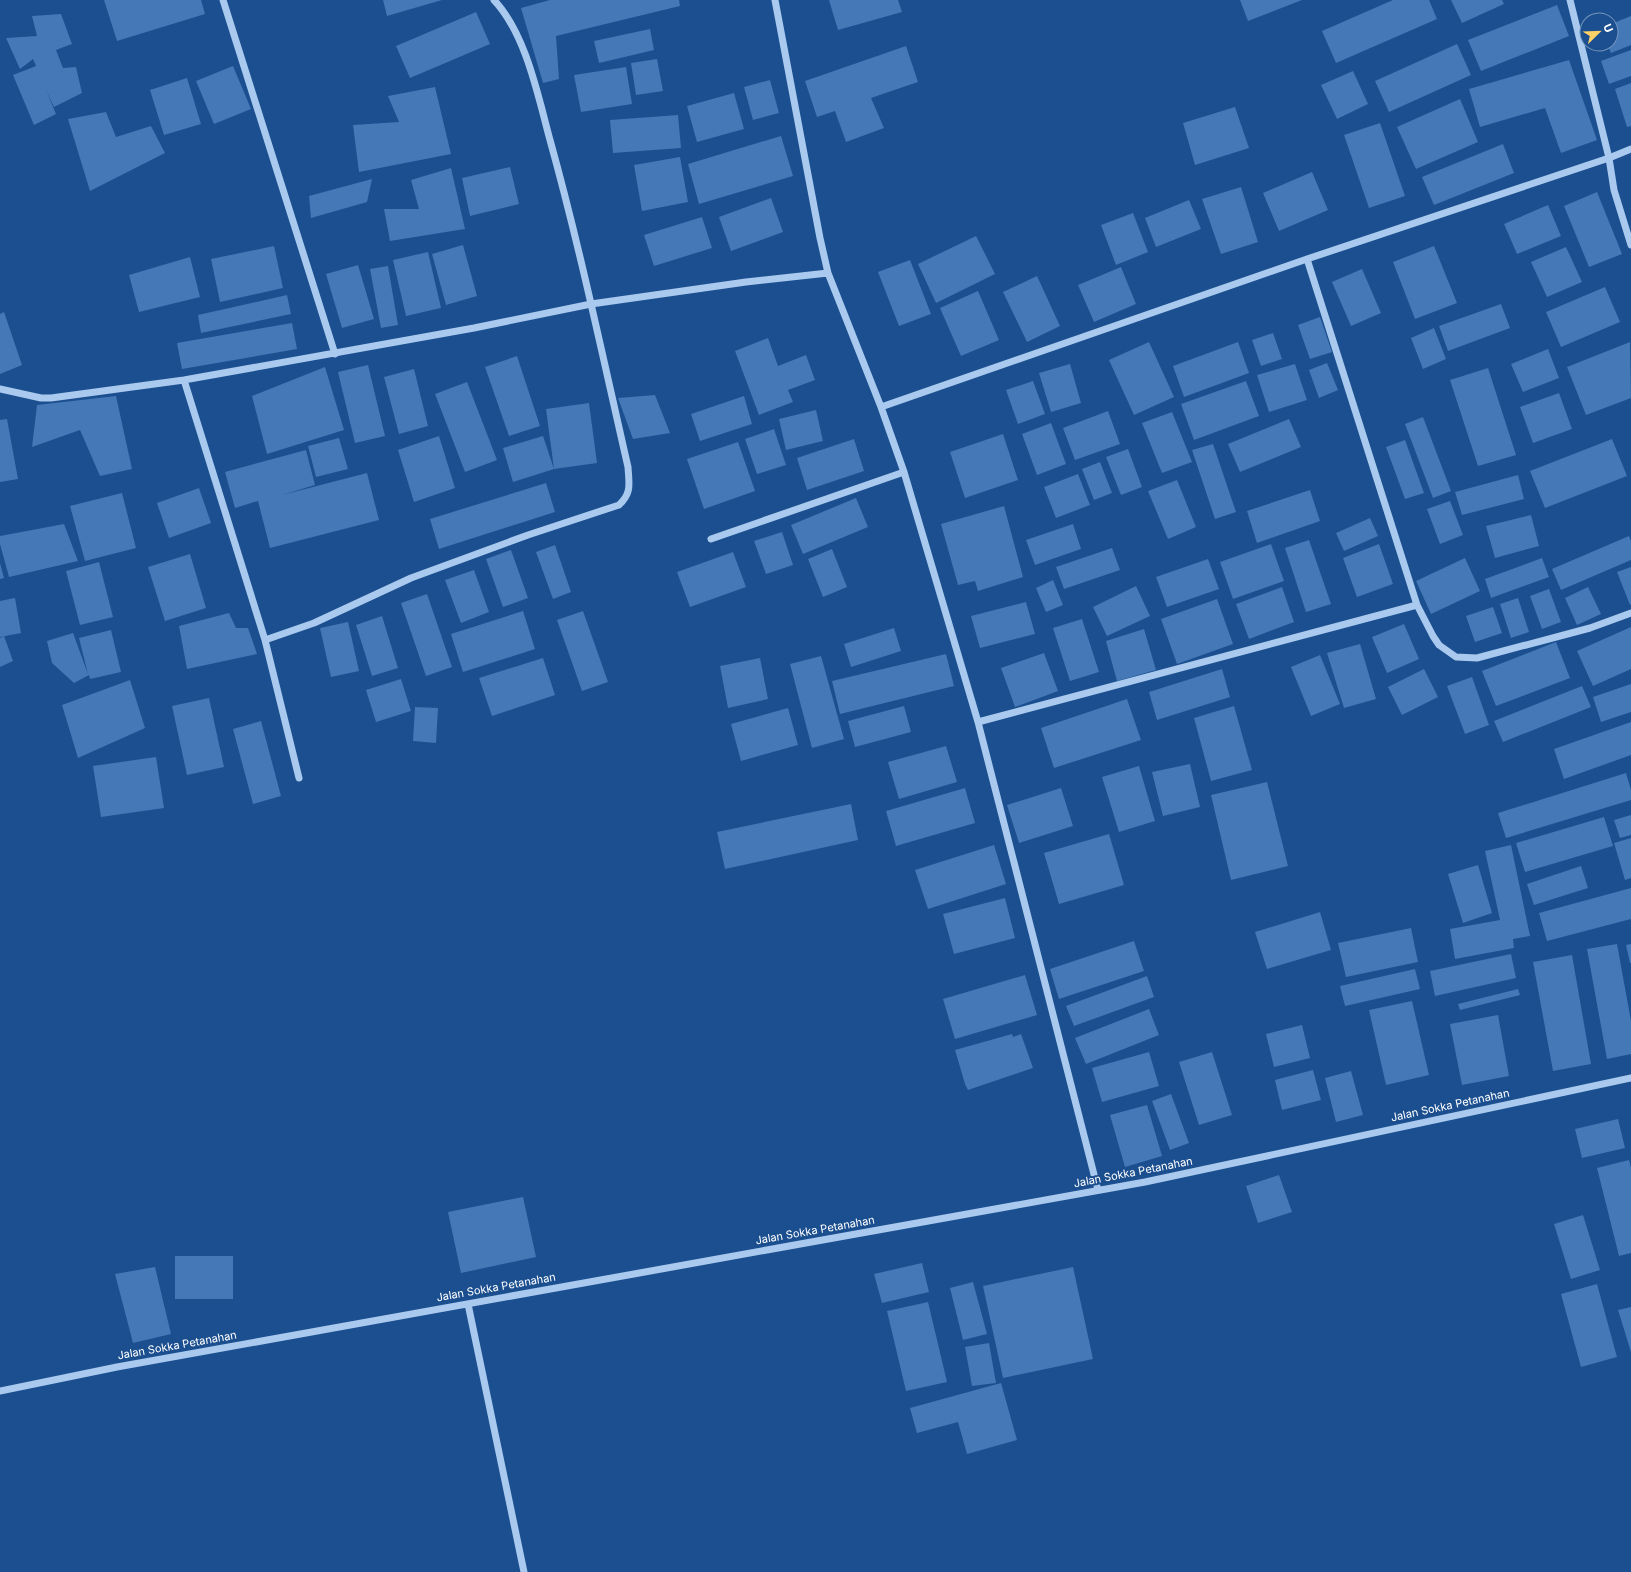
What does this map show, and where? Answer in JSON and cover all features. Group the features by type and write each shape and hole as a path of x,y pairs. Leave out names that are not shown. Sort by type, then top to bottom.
{"street":[{"path":"223,0 335,354"},
{"path":"265,640 314,623 411,578 528,535 619,505 626,499 629,491 628,468 591,304 557,166 530,68 521,42 500,6 494,0"},
{"path":"775,0 828,273 881,407 904,472 978,722 1098,1190"},
{"path":"1570,0 1609,158 1614,190 1631,245"},
{"path":"881,407 1307,259 1609,158 1631,149"},
{"path":"1307,259 1418,605 1439,645 1456,657 1478,658 1590,628 1631,613"},
{"path":"0,389 41,398 51,398 184,380 524,319 591,304 746,282 828,273"},
{"path":"184,380 265,640 299,778"},
{"path":"711,539 904,472"},
{"path":"978,722 1418,605"},
{"name":"Jalan Sokka Petanahan","path":"0,1391 117,1367 1098,1190 1631,1078"},
{"path":"468,1304 524,1572"}],"building":[{"path":"104,0 201,0 205,14 117,41"},
{"path":"383,0 442,0 387,16"},
{"path":"550,0 679,0 680,6 556,36 559,79 543,83 521,8"},
{"path":"829,0 898,0 902,12 838,30"},
{"path":"1240,0 1302,0 1248,21"},
{"path":"1393,0 1429,0 1437,19 1336,63 1322,31"},
{"path":"1451,0 1502,0 1504,4 1462,23"},
{"path":"1557,5 1569,36 1481,71 1468,40"},
{"path":"476,12 490,44 410,78 396,46"},
{"path":"61,14 72,44 56,50 63,68 76,67 82,93 54,107 46,90 56,114 34,125 13,75 36,66 33,59 20,69 6,38 37,36 32,16"},
{"path":"1631,16 1631,45 1619,50 1619,21"},
{"path":"650,29 654,50 599,63 594,41"},
{"path":"1457,44 1471,75 1389,112 1375,81"},
{"path":"906,46 918,82 871,98 884,128 846,142 835,111 817,117 805,81"},
{"path":"1631,50 1631,76 1609,84 1601,61"},
{"path":"657,59 663,91 636,95 631,63"},
{"path":"1569,60 1597,140 1561,153 1545,108 1480,127 1469,89"},
{"path":"233,66 251,109 214,124 196,81"},
{"path":"626,67 632,104 581,112 574,75"},
{"path":"1353,71 1368,104 1337,119 1321,85"},
{"path":"187,78 201,124 164,135 150,90"},
{"path":"770,80 779,113 753,120 744,87"},
{"path":"1631,83 1631,126 1627,127 1615,89"},
{"path":"435,87 451,154 359,172 353,125 399,122 388,96"},
{"path":"734,93 744,129 697,142 687,106"},
{"path":"1460,99 1478,142 1416,169 1397,127"},
{"path":"1235,107 1249,148 1195,165 1183,123"},
{"path":"106,112 116,137 151,126 165,153 90,191 68,119"},
{"path":"678,115 681,148 613,153 610,120"},
{"path":"1380,123 1405,196 1369,208 1344,135"},
{"path":"781,136 793,176 699,204 688,164"},
{"path":"1503,144 1514,173 1434,205 1422,177"},
{"path":"680,157 688,202 642,211 634,165"},
{"path":"510,167 519,204 470,216 462,178"},
{"path":"451,168 465,229 390,241 384,209 419,209 411,180"},
{"path":"1312,172 1328,210 1279,231 1263,193"},
{"path":"372,179 367,202 311,218 309,196"},
{"path":"1241,187 1258,242 1221,254 1202,199"},
{"path":"1597,192 1622,254 1589,267 1564,206"},
{"path":"771,198 783,232 731,251 719,217"},
{"path":"1189,200 1201,229 1156,247 1145,218"},
{"path":"1548,205 1561,236 1517,254 1504,224"},
{"path":"1133,213 1148,252 1116,265 1101,225"},
{"path":"702,217 712,248 654,266 644,235"},
{"path":"976,236 995,274 936,303 918,264"},
{"path":"463,245 477,296 446,305 432,254"},
{"path":"274,246 283,288 220,302 211,259"},
{"path":"1434,246 1457,303 1415,319 1393,262"},
{"path":"1566,247 1582,282 1547,297 1531,262"},
{"path":"428,252 441,308 406,316 393,260"},
{"path":"190,257 200,297 139,312 129,275"},
{"path":"910,260 931,314 899,326 878,272"},
{"path":"358,265 374,319 342,328 326,274"},
{"path":"388,266 398,325 381,328 370,269"},
{"path":"1121,267 1136,304 1094,322 1078,285"},
{"path":"1362,269 1381,313 1351,326 1332,282"},
{"path":"1037,276 1060,326 1027,342 1003,292"},
{"path":"1605,287 1620,322 1561,347 1546,312"},
{"path":"978,291 999,340 961,356 940,308"},
{"path":"287,295 291,314 201,333 198,315"},
{"path":"1501,304 1510,328 1448,351 1439,326"},
{"path":"4,312 22,365 0,374 0,314"},
{"path":"1320,317 1332,352 1310,359 1298,325"},
{"path":"292,323 297,349 182,369 177,343"},
{"path":"1434,328 1446,359 1423,369 1411,338"},
{"path":"1273,333 1282,359 1261,366 1252,340"},
{"path":"768,338 778,366 806,355 815,380 788,390 793,402 759,415 735,351"},
{"path":"1149,342 1174,397 1134,415 1109,360"},
{"path":"1238,342 1249,373 1184,397 1173,366"},
{"path":"1630,342 1631,398 1586,415 1567,367"},
{"path":"1548,349 1559,378 1523,392 1511,364"},
{"path":"517,356 540,426 509,436 485,367"},
{"path":"1327,363 1338,390 1319,398 1309,370"},
{"path":"1070,364 1081,403 1051,412 1039,373"},
{"path":"1295,364 1307,400 1269,412 1257,375"},
{"path":"368,365 385,436 355,443 338,372"},
{"path":"325,367 344,430 267,454 252,396"},
{"path":"1488,368 1516,455 1478,466 1450,380"},
{"path":"414,369 428,426 399,434 384,377"},
{"path":"1033,381 1045,414 1018,424 1006,390"},
{"path":"1246,381 1259,416 1194,440 1181,404"},
{"path":"467,382 497,460 465,472 435,394"},
{"path":"1559,393 1572,429 1533,443 1520,407"},
{"path":"655,395 670,433 633,439 618,398"},
{"path":"116,396 132,469 100,476 80,430 32,447 37,405"},
{"path":"744,396 752,424 700,441 691,414"},
{"path":"589,403 597,463 554,469 546,409"},
{"path":"816,410 823,441 786,450 779,419"},
{"path":"1108,411 1120,444 1075,460 1063,428"},
{"path":"1172,412 1192,462 1162,473 1142,423"},
{"path":"1423,417 1451,491 1433,498 1405,424"},
{"path":"7,419 18,479 0,482 0,420"},
{"path":"1289,419 1301,447 1240,472 1228,444"},
{"path":"1051,423 1066,464 1037,475 1022,434"},
{"path":"774,429 786,465 757,474 745,439"},
{"path":"1003,434 1018,480 965,498 950,452"},
{"path":"439,436 455,488 414,502 398,450"},
{"path":"543,436 554,469 513,482 503,448"},
{"path":"339,438 348,469 316,477 308,446"},
{"path":"854,439 864,471 807,490 797,458"},
{"path":"1612,439 1627,476 1545,508 1530,471"},
{"path":"1405,440 1424,493 1405,499 1386,447"},
{"path":"738,442 755,491 704,509 687,459"},
{"path":"1213,444 1236,512 1215,519 1192,450"},
{"path":"1128,449 1142,487 1121,495 1106,457"},
{"path":"306,450 315,485 282,495 367,473 379,520 270,548 258,501 235,508 225,472"},
{"path":"1100,462 1112,493 1094,500 1082,469"},
{"path":"1078,474 1090,505 1056,518 1044,487"},
{"path":"1518,475 1524,499 1462,515 1455,492"},
{"path":"1177,480 1196,527 1168,539 1148,491"},
{"path":"546,483 555,512 439,549 430,519"},
{"path":"199,488 211,523 169,538 157,503"},
{"path":"1310,490 1320,521 1257,543 1247,511"},
{"path":"122,493 136,548 85,561 70,506"},
{"path":"856,498 868,527 803,554 791,525"},
{"path":"1450,501 1463,535 1440,544 1427,509"},
{"path":"1004,506 1023,577 978,591 975,581 958,585 941,524"},
{"path":"1531,515 1539,546 1495,558 1486,526"},
{"path":"1370,518 1378,536 1344,551 1336,533"},
{"path":"64,524 78,561 9,577 0,544 0,536"},
{"path":"1073,524 1081,549 1035,565 1026,540"},
{"path":"782,532 793,565 766,574 754,541"},
{"path":"1629,536 1631,541 1631,560 1561,590 1552,569"},
{"path":"1309,540 1331,604 1306,612 1285,548"},
{"path":"1271,544 1284,581 1233,599 1220,562"},
{"path":"1379,544 1393,584 1357,597 1343,558"},
{"path":"555,545 571,592 553,599 536,552"},
{"path":"1112,548 1120,570 1064,589 1056,567"},
{"path":"832,549 847,587 823,597 808,559"},
{"path":"511,550 528,598 503,607 486,559"},
{"path":"733,552 746,587 690,607 677,572"},
{"path":"190,554 206,608 165,621 148,567"},
{"path":"1465,558 1480,591 1431,614 1416,581"},
{"path":"1542,558 1549,577 1491,598 1485,579"},
{"path":"1208,559 1219,589 1167,607 1156,577"},
{"path":"99,562 113,617 80,625 66,571"},
{"path":"0,563 4,578 0,579"},
{"path":"1631,567 1631,604 1630,605 1617,572"},
{"path":"474,570 489,612 461,623 445,580"},
{"path":"1053,580 1063,605 1046,612 1036,588"},
{"path":"1136,586 1150,616 1107,636 1093,607"},
{"path":"1282,587 1294,622 1249,639 1236,604"},
{"path":"1588,587 1601,614 1577,625 1565,598"},
{"path":"1549,589 1561,622 1542,629 1530,596"},
{"path":"427,594 452,667 426,676 401,603"},
{"path":"15,598 21,633 0,637 0,601"},
{"path":"1518,598 1529,632 1511,638 1500,604"},
{"path":"1217,599 1233,644 1177,664 1161,619"},
{"path":"1026,602 1035,634 980,648 971,616"},
{"path":"1493,607 1502,633 1475,642 1466,616"},
{"path":"523,611 535,649 463,672 451,634"},
{"path":"583,611 608,682 582,691 557,620"},
{"path":"229,613 236,628 248,628 257,654 187,669 179,626"},
{"path":"382,616 398,668 372,676 356,625"},
{"path":"1082,619 1099,672 1070,681 1053,628"},
{"path":"348,622 359,671 331,677 320,628"},
{"path":"1404,624 1419,659 1387,673 1372,637"},
{"path":"1631,627 1631,669 1593,686 1577,651"},
{"path":"894,628 901,651 851,667 844,644"},
{"path":"1144,629 1156,670 1117,681 1106,641"},
{"path":"111,630 121,672 90,679 89,675 74,683 52,663 47,641 73,633 88,674 79,638"},
{"path":"4,636 13,661 0,667 0,638"},
{"path":"1556,642 1570,678 1496,706 1482,671"},
{"path":"1360,644 1376,699 1344,708 1327,653"},
{"path":"1044,653 1058,691 1015,707 1001,668"},
{"path":"946,654 954,686 840,714 832,681"},
{"path":"1320,655 1340,704 1311,716 1291,667"},
{"path":"821,656 844,739 812,748 790,664"},
{"path":"543,658 555,695 492,716 479,678"},
{"path":"760,658 768,699 728,708 720,666"},
{"path":"1222,669 1230,697 1157,720 1149,692"},
{"path":"1424,669 1438,697 1402,715 1388,687"},
{"path":"1472,677 1489,725 1465,734 1447,686"},
{"path":"401,679 411,711 376,722 366,690"},
{"path":"130,680 145,728 78,758 62,705"},
{"path":"1631,684 1631,712 1601,722 1593,697"},
{"path":"1582,686 1591,707 1503,742 1494,721"},
{"path":"209,698 224,767 187,775 172,706"},
{"path":"1127,699 1141,740 1054,768 1041,728"},
{"path":"904,706 911,732 855,747 848,721"},
{"path":"1234,706 1252,770 1211,781 1194,718"},
{"path":"415,707 438,708 436,743 413,741"},
{"path":"788,708 798,745 741,761 731,724"},
{"path":"261,721 281,796 253,804 233,729"},
{"path":"1631,722 1631,755 1564,779 1554,749"},
{"path":"946,746 957,782 899,799 888,762"},
{"path":"156,757 164,808 101,817 93,766"},
{"path":"1190,764 1200,807 1163,816 1152,772"},
{"path":"1139,766 1155,821 1119,832 1102,777"},
{"path":"1626,773 1631,790 1631,800 1506,838 1498,813"},
{"path":"1267,782 1288,866 1231,880 1211,795"},
{"path":"965,788 975,823 896,846 886,811"},
{"path":"1061,788 1073,826 1019,843 1007,805"},
{"path":"851,804 858,840 725,869 717,832"},
{"path":"1631,815 1631,835 1620,838 1614,820"},
{"path":"1604,817 1613,846 1525,872 1516,843"},
{"path":"1109,834 1124,885 1059,904 1044,853"},
{"path":"1631,838 1631,878 1625,880 1614,843"},
{"path":"994,845 1006,884 928,909 915,870"},
{"path":"1511,845 1530,936 1513,939 1514,948 1455,959 1450,929 1500,920 1485,851"},
{"path":"1478,865 1492,913 1463,923 1448,874"},
{"path":"1581,866 1588,888 1534,905 1527,884"},
{"path":"1631,888 1631,919 1547,941 1539,913"},
{"path":"1005,898 1015,938 954,954 943,914"},
{"path":"1320,912 1331,950 1267,969 1255,932"},
{"path":"1411,928 1418,962 1346,977 1338,943"},
{"path":"1134,941 1144,971 1059,999 1050,969"},
{"path":"1617,944 1631,1021 1631,1054 1607,1059 1587,949"},
{"path":"1631,944 1631,963 1630,963 1626,945"},
{"path":"1511,954 1516,978 1435,996 1430,971"},
{"path":"1572,955 1591,1064 1553,1071 1533,962"},
{"path":"1415,969 1420,989 1345,1006 1340,986"},
{"path":"1025,975 1037,1015 955,1039 943,999"},
{"path":"1147,976 1154,997 1074,1026 1066,1006"},
{"path":"1518,989 1520,995 1460,1010 1458,1004"},
{"path":"1412,1001 1429,1075 1386,1085 1369,1010"},
{"path":"1149,1009 1159,1035 1086,1064 1075,1038"},
{"path":"1498,1015 1509,1076 1462,1085 1450,1024"},
{"path":"1302,1025 1310,1058 1274,1067 1266,1034"},
{"path":"1012,1034 1013,1037 1021,1034 1033,1068 968,1090 955,1050"},
{"path":"1149,1052 1159,1086 1102,1102 1092,1068"},
{"path":"1212,1052 1232,1115 1199,1125 1179,1062"},
{"path":"1313,1070 1321,1100 1282,1110 1275,1080"},
{"path":"1351,1071 1363,1115 1336,1122 1325,1078"},
{"path":"1171,1094 1189,1143 1170,1150 1152,1101"},
{"path":"1147,1105 1162,1156 1125,1167 1110,1115"},
{"path":"1618,1119 1625,1148 1582,1158 1575,1129"},
{"path":"1629,1160 1631,1168 1631,1253 1619,1256 1597,1168"},
{"path":"1279,1175 1292,1212 1258,1223 1246,1186"},
{"path":"523,1197 536,1257 461,1273 448,1212"},
{"path":"1583,1215 1600,1270 1571,1279 1554,1224"},
{"path":"175,1256 233,1256 233,1299 175,1299"},
{"path":"922,1263 929,1292 882,1303 874,1274"},
{"path":"155,1267 171,1334 133,1343 115,1274"},
{"path":"1073,1267 1093,1359 1003,1378 983,1286"},
{"path":"973,1282 987,1334 963,1340 950,1288"},
{"path":"1597,1284 1617,1357 1581,1367 1561,1294"},
{"path":"928,1302 947,1382 906,1391 887,1311"},
{"path":"1631,1307 1631,1352 1618,1310"},
{"path":"989,1343 996,1383 972,1386 965,1347"},
{"path":"1001,1383 1017,1440 967,1454 958,1422 917,1433 910,1408"}]}
